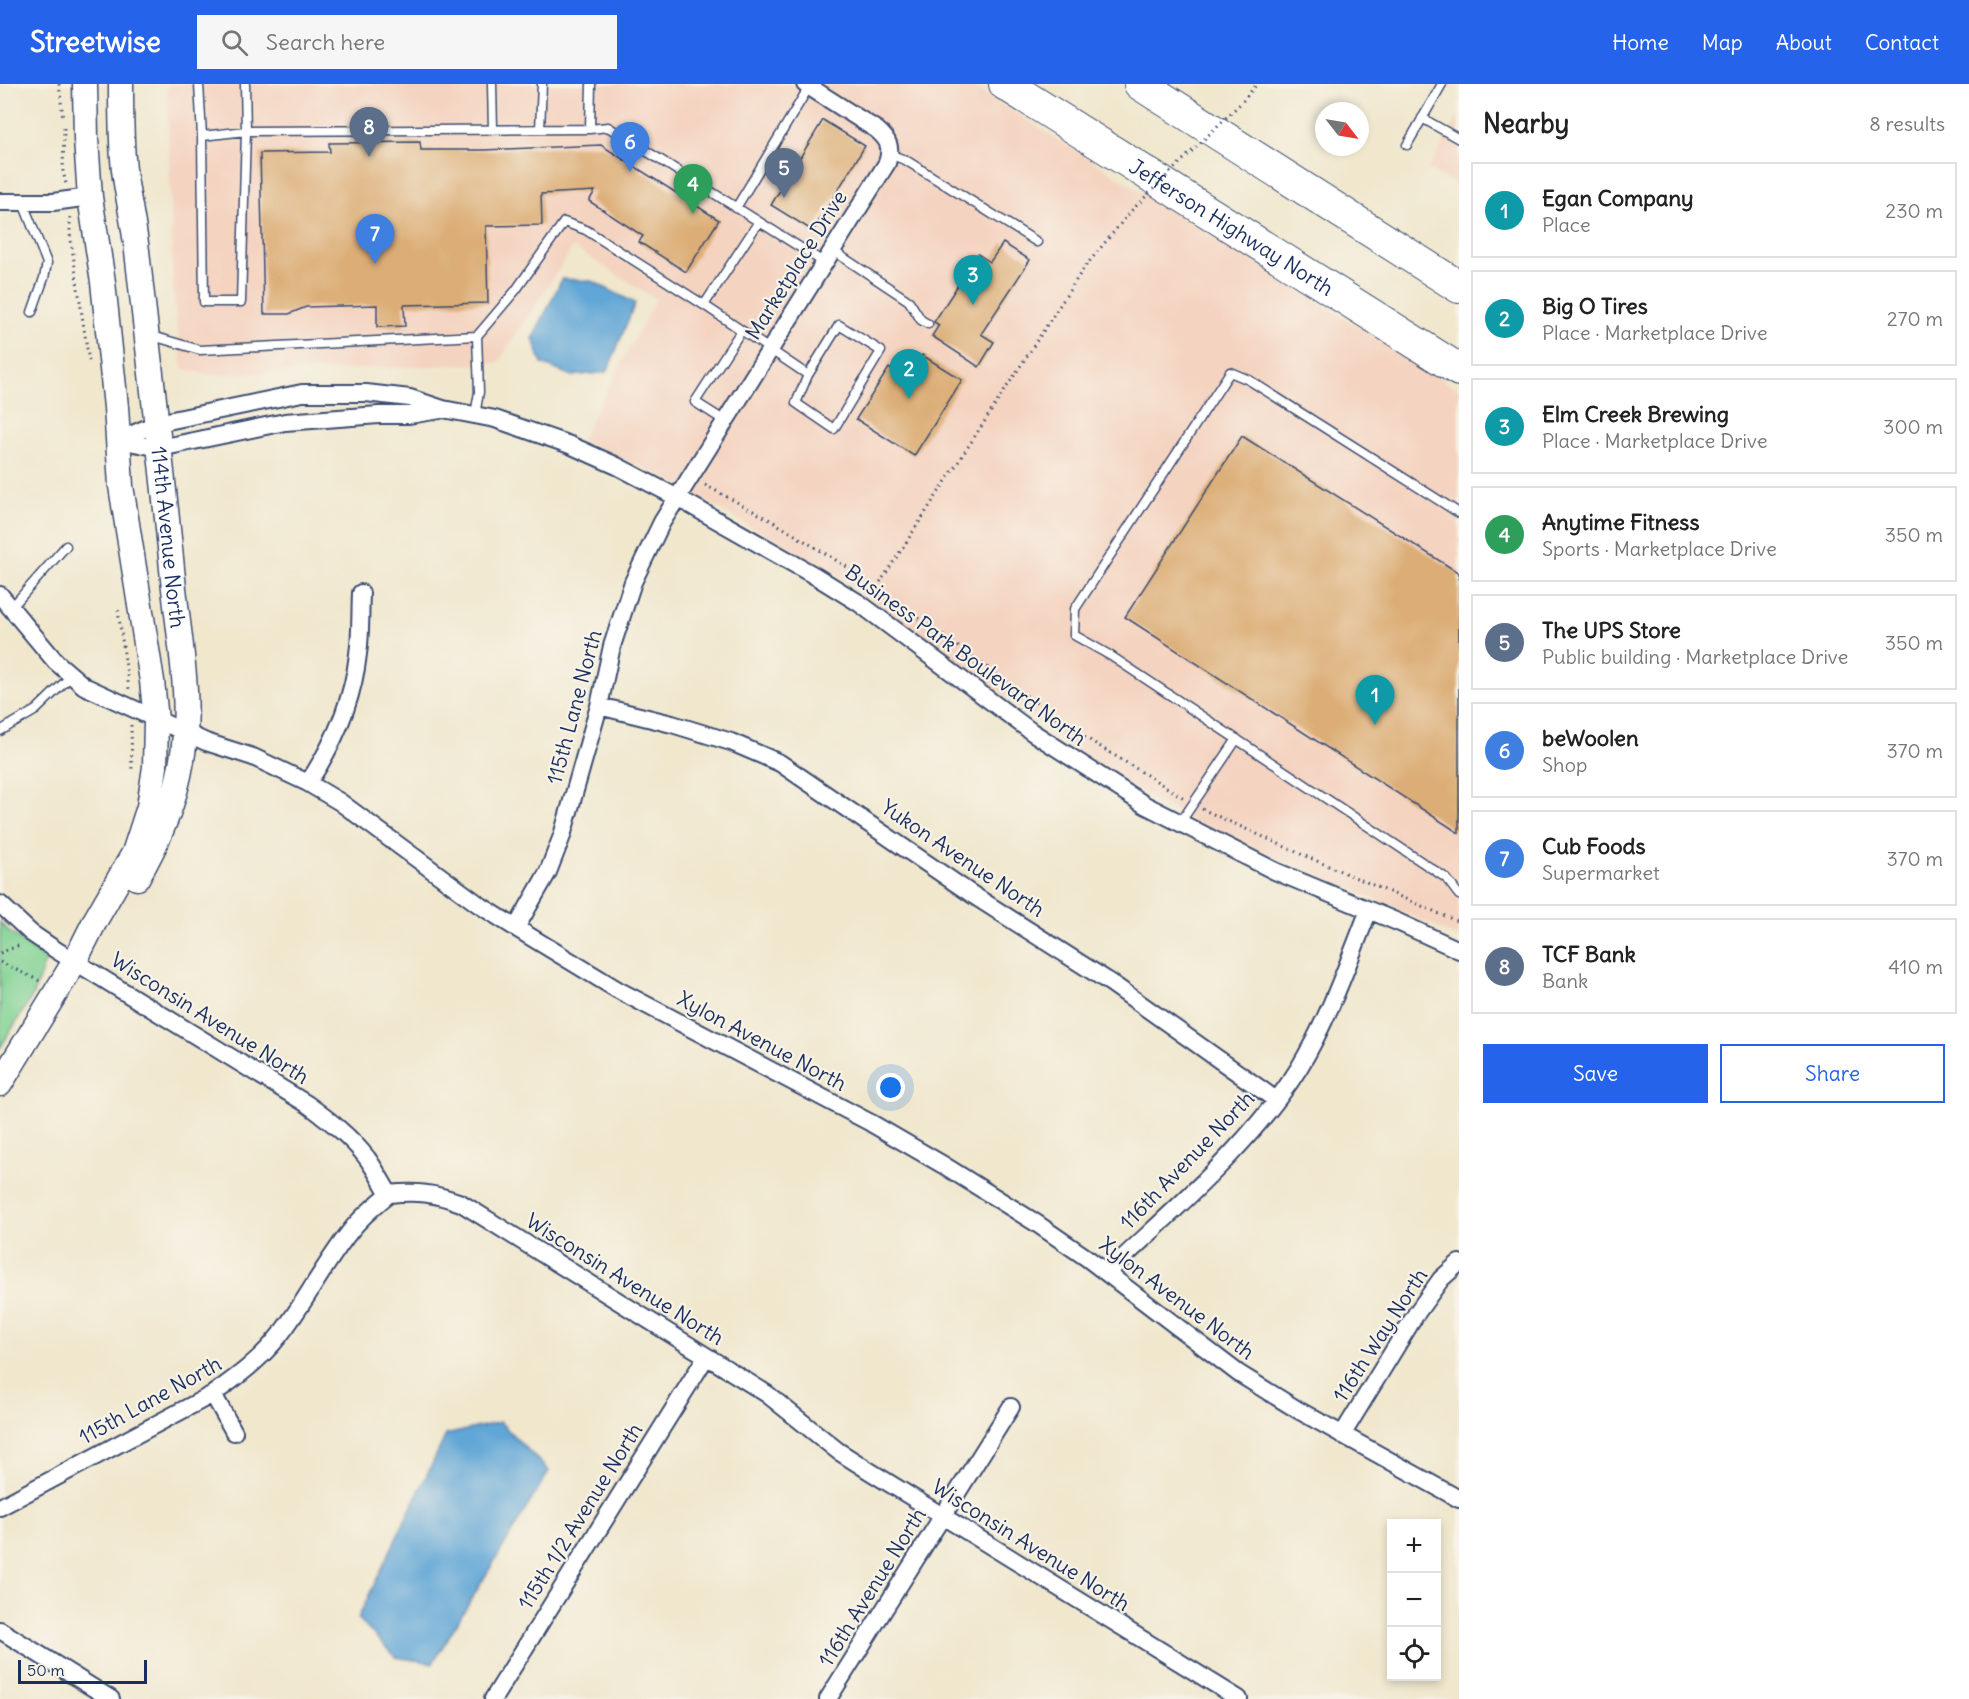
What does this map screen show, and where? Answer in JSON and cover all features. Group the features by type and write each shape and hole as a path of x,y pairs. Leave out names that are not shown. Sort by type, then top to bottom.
{"highway":[{"name":"Jefferson Highway North","path":"1005,84 1459,369"},
{"path":"1140,84 1459,287"}],"street":[{"name":"114th Avenue North","path":"0,1084 75,961 134,853 144,826 153,788 155,766 156,720 150,664 121,486 120,440 103,282 90,197 85,84"},
{"name":"114th Avenue North","path":"75,961 93,945 105,930 152,852 172,804 182,759 184,732 184,674 158,423 138,257 124,170 121,84"},
{"path":"807,85 878,130 886,137 890,154"},
{"name":"Marketplace Drive","path":"678,498 887,163 890,154"},
{"path":"0,202 23,203 90,197"},
{"name":"Business Park Boulevard North","path":"120,440 158,423 302,393 366,393 410,398 443,409 495,419 570,445 617,466 678,498 780,554 859,603 1032,732 1117,789 1179,824 1275,871 1459,950"},
{"name":"Business Park Boulevard North","path":"120,440 160,448 285,422 409,415 443,409"},
{"name":"115th Lane North","path":"516,928 548,872 562,836 599,706 612,646 633,582 662,522 678,498"},
{"path":"308,783 326,754 347,706 358,653 361,593"},
{"name":"Xylon Avenue North","path":"5,601 56,662 71,676 98,694 206,741 253,757 308,783 340,802 478,904 516,928 618,990 912,1146 985,1189 1107,1273 1238,1372 1342,1435 1459,1499"},
{"name":"Yukon Avenue North","path":"599,706 672,724 731,742 780,763 957,884 1112,983 1276,1100"},
{"name":"Wisconsin Avenue North","path":"0,904 32,933 314,1109 349,1137 368,1159 389,1194 411,1191 437,1194 461,1203 767,1394 838,1451 1239,1699"},
{"name":"116th Avenue North","path":"1107,1273 1243,1141 1276,1100 1299,1067 1322,1025 1369,910"},
{"name":"115th Lane North","path":"0,1507 213,1395 242,1374 262,1355 293,1317 351,1230 367,1212 389,1194"},
{"name":"116th Way North","path":"1342,1435 1416,1314 1441,1279 1459,1263"},
{"name":"115th 1/2 Avenue North","path":"493,1699 706,1357"},
{"path":"213,1395 234,1432"},
{"name":"116th Avenue North","path":"828,1699 1011,1407"},
{"path":"0,1630 111,1699"}],"lane":[{"path":"199,84 202,136 204,302 241,302 246,131 245,84"},
{"path":"492,84 493,130"},
{"path":"540,129 542,84"},
{"path":"590,129 591,84"},
{"path":"1407,145 1442,84"},
{"path":"736,208 807,85"},
{"path":"1422,118 1459,139"},
{"path":"202,136 246,131 590,129 608,127 759,223 828,256 909,301 921,320 928,324"},
{"path":"890,154 907,161 1037,242"},
{"path":"23,203 47,263 32,312"},
{"path":"476,415 479,392 477,336 516,290 564,222 586,230 808,375"},
{"path":"704,305 759,223"},
{"path":"839,325 881,351 834,429 796,403 808,375 839,325"},
{"path":"725,421 695,402 741,332"},
{"path":"146,334 201,350 477,336"},
{"path":"1459,513 1268,391 1230,372 1075,609 1074,634 1111,656 1446,878 1459,895"},
{"path":"5,601 66,546"},
{"path":"0,731 36,710 71,676"},
{"path":"1179,824 1237,739"}],"path":[{"path":"59,84 64,120 63,171"},
{"path":"877,587 1084,268 1131,211 1242,102 1257,84"},
{"path":"704,484 772,521 877,587 1078,733 1193,804 1294,851 1459,922"},
{"path":"130,731 132,779"},
{"path":"0,962 41,982"}],"shaded area":[{"path":"167,84 969,84 1459,390 1459,938 1385,903 1210,831 1102,769 858,588 659,475 580,441 656,299 573,247 498,363 210,375 182,368 173,291"},
{"path":"1459,116 1459,187 1428,169"}],"green space":[{"path":"0,922 8,931 46,959 33,995 0,1048"}],"water":[{"path":"562,279 592,281 635,303 607,372 572,376 542,364 533,338"},
{"path":"500,1422 549,1471 433,1663 395,1657 358,1618 446,1435"}],"building":[{"path":"823,120 865,146 813,231 771,205"},
{"path":"420,142 421,150 601,145 719,220 686,272 639,242 643,236 589,201 595,191 541,194 542,225 486,226 488,303 404,305 405,326 377,327 377,305 306,307 289,314 264,314 260,153 330,152 329,143"},
{"path":"1003,243 1030,260 981,334 994,342 979,367 932,336 939,325 934,322 978,254 990,262"},
{"path":"922,355 962,380 914,456 856,419 889,368 906,379"},
{"path":"1242,436 1459,573 1459,833 1125,617"}],"place":[{"name":"TCF Bank","path":"369,157"},
{"name":"beWoolen","path":"630,172"},
{"name":"The UPS Store","path":"784,198"},
{"name":"Anytime Fitness","path":"693,214"},
{"name":"Cub Foods","path":"375,264"},
{"name":"Elm Creek Brewing","path":"973,305"},
{"name":"Big O Tires","path":"909,399"},
{"name":"Egan Company","path":"1375,725"}]}
